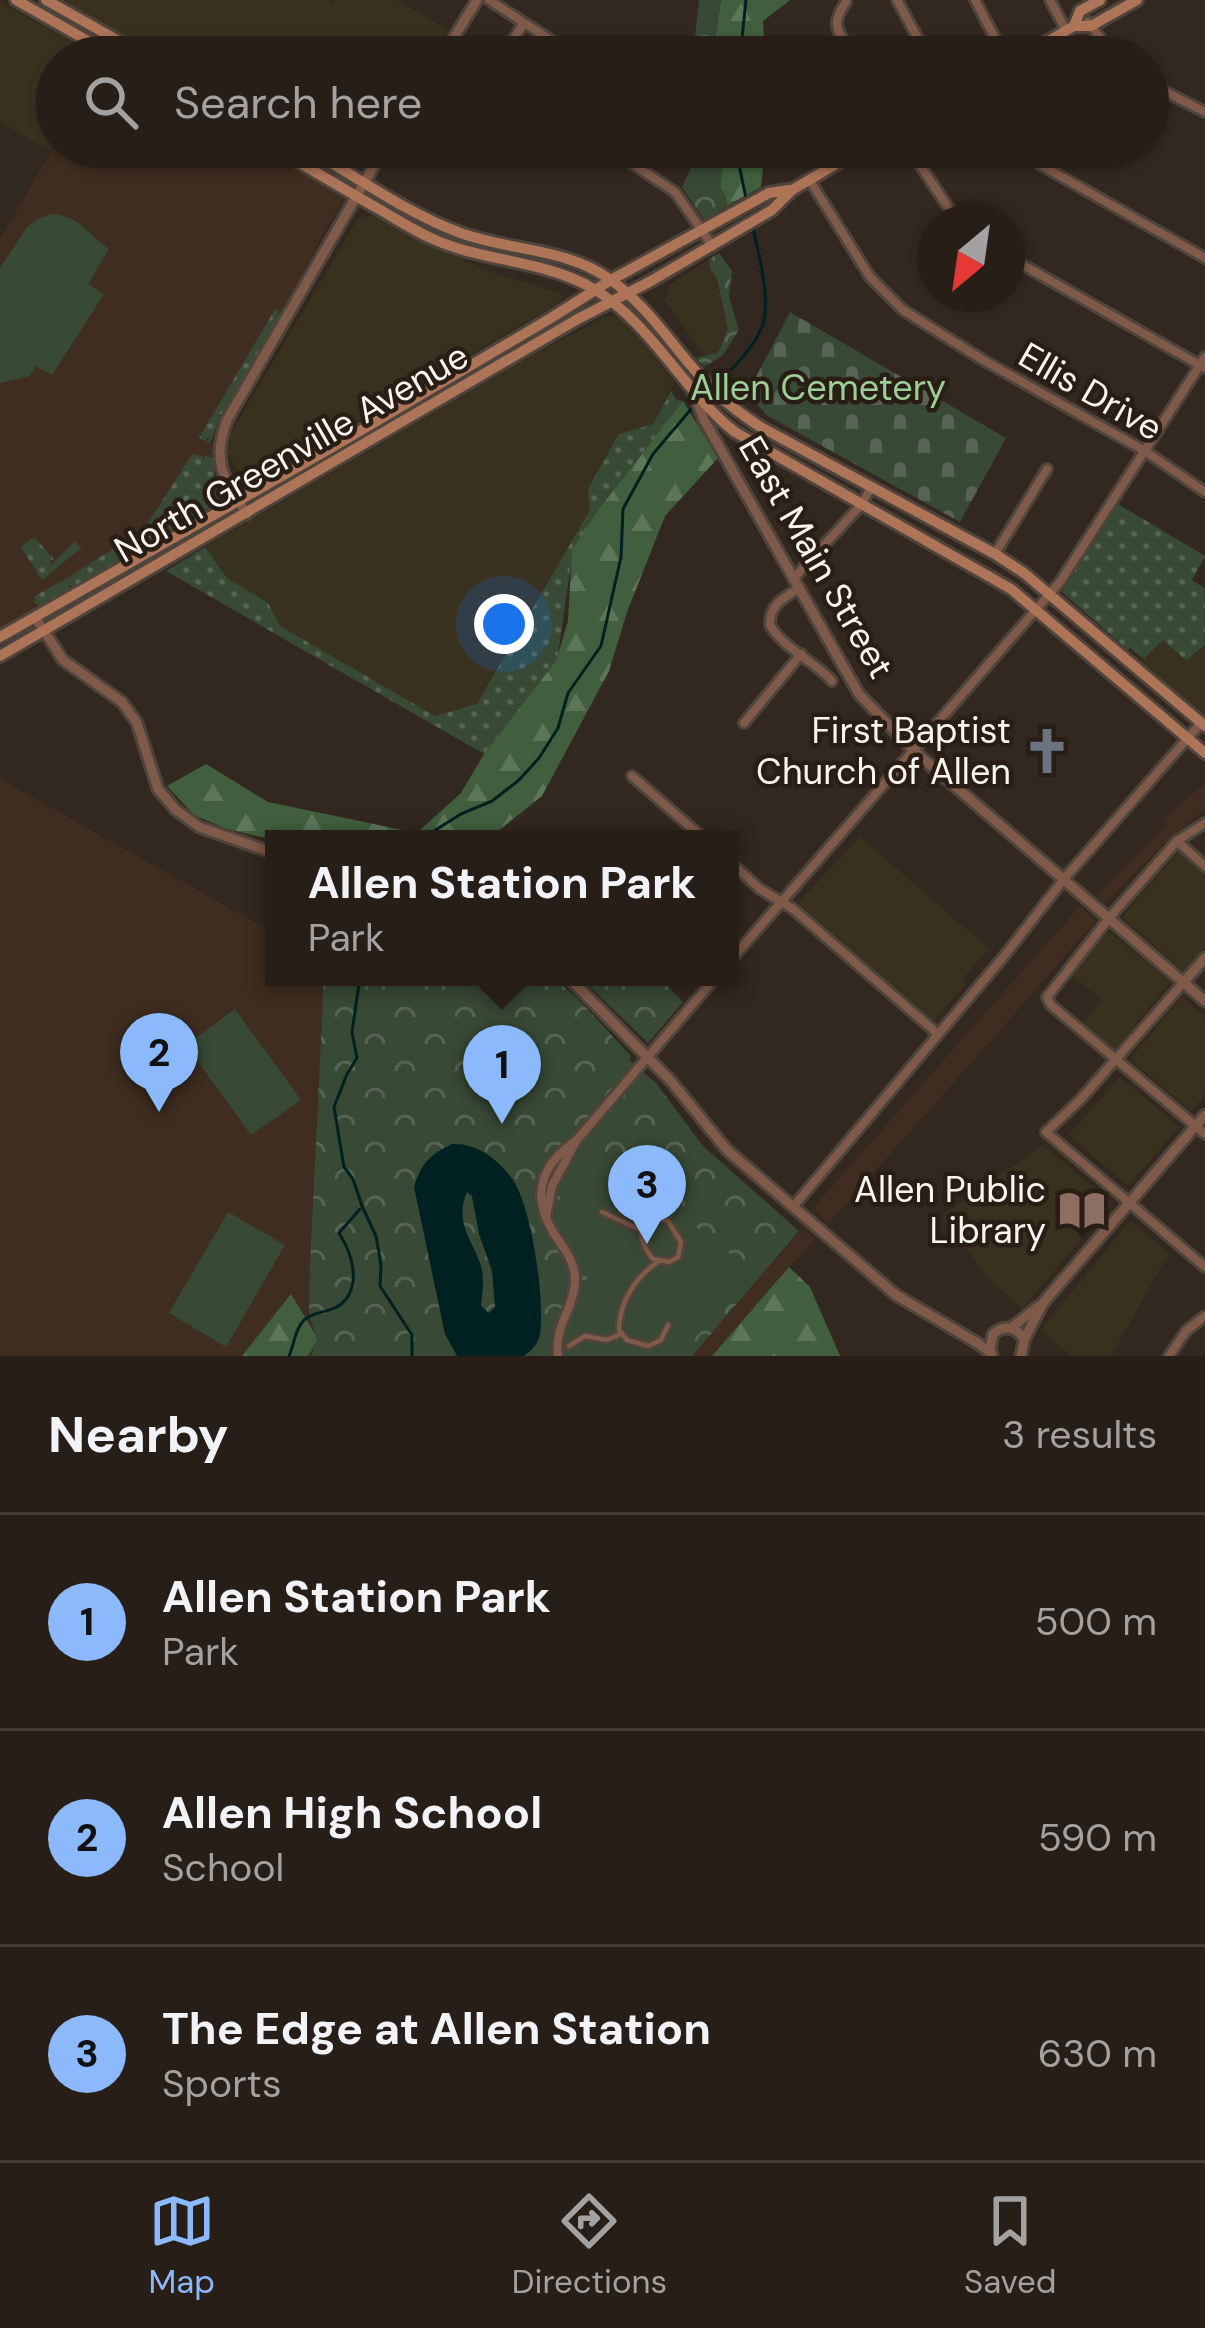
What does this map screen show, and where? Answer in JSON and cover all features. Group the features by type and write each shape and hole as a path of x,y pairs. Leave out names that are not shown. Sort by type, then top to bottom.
{"main road":[{"path":"16,0 79,36"},
{"path":"46,0 110,36"},
{"path":"1070,28 1080,11 1100,0"},
{"path":"1056,36 1070,28 1091,26 1137,0"},
{"name":"East Main Street","path":"309,168 432,239 566,276 596,290 642,329 693,391"},
{"path":"342,168 466,235 553,254 610,280 647,312 713,390 759,426 995,554 1050,594 1203,724"},
{"path":"792,190 828,168"},
{"name":"North Greenville Avenue","path":"0,637 338,444 610,280 769,193 792,190"},
{"name":"North Greenville Avenue","path":"0,656 718,242 772,210 792,190"},
{"path":"461,250 466,235"},
{"path":"566,276 572,289 567,308"},
{"path":"647,312 651,281"},
{"path":"693,391 735,432 1012,589 1205,753"}],"street":[{"path":"455,36 477,0"},
{"path":"489,0 545,36"},
{"path":"896,0 916,36"},
{"path":"976,0 994,36"},
{"path":"1051,0 1070,28"},
{"path":"842,36 836,16 846,2"},
{"path":"1080,11 1099,36"},
{"path":"516,36 524,23"},
{"path":"1169,94 1205,112"},
{"path":"247,514 220,465 221,435 373,168"},
{"path":"639,168 675,192 718,242"},
{"path":"922,168 946,204"},
{"path":"1046,168 1205,258"},
{"name":"Ellis Drive","path":"809,179 870,277 903,310 1145,451 1205,492"},
{"path":"739,951 1050,594 1204,363 1025,266"},
{"name":"East Main Street","path":"693,391 704,420 859,694 914,752 1205,1001"},
{"path":"995,554 1047,469"},
{"path":"832,681 778,637 770,625 773,609 872,488"},
{"path":"35,616 63,661 122,702 136,723 158,789 176,810 199,826 265,850"},
{"path":"744,723 801,654"},
{"path":"793,1207 1064,879 1203,724"},
{"path":"632,776 694,830"},
{"path":"1200,1130 1051,1005 1048,993 1177,841 1205,823"},
{"path":"1177,841 1205,866"},
{"path":"739,870 793,909 938,1034"},
{"path":"1205,958 1046,1132 1205,1268"},
{"path":"577,986 670,1080 727,1150 896,1295 993,1355"},
{"path":"558,1356 557,1334 572,1300 574,1272 546,1216 556,1176 576,1141 708,986"},
{"path":"1011,1328 1043,1303 1200,1130 1205,1115"},
{"path":"658,1262 643,1244 643,1227 671,1193 676,1179"},
{"path":"671,1193 686,1189"},
{"path":"602,1212 643,1227"},
{"path":"643,1227 652,1219 671,1225 681,1242 678,1257 647,1269 634,1285 618,1323 627,1340 648,1346 661,1340 668,1325"},
{"path":"1022,1355 1024,1340 1043,1303"},
{"path":"1169,1356 1186,1331 1205,1316"},
{"path":"947,1324 993,1334"},
{"path":"993,1355 989,1344 1001,1328 1019,1332 1024,1340"},
{"path":"569,1346 585,1336 602,1340 621,1334"}],"shaded area":[{"path":"61,0 326,0 333,4 336,0 397,0 448,30 444,36 125,36"},
{"path":"0,2 61,36 36,36 36,142 0,122"},
{"path":"41,168 299,168 342,193 344,199 218,422 212,440 227,499 0,630 0,239"},
{"path":"374,214 493,273 563,294 558,303 275,468 244,480 228,454 229,436 358,219"},
{"path":"709,259 728,329 718,353 706,358 665,300 670,285"},
{"path":"613,316 643,343 674,382 653,424 588,489 591,509 478,704 435,716 280,626 268,603 227,578 205,547 531,356"},
{"path":"1163,640 1205,645 1205,716 1142,662"},
{"path":"0,779 265,928 265,986 324,986 310,1263 317,1340 311,1356 0,1356"},
{"path":"1205,783 1205,809 1167,840 1105,904 1096,896 1167,825 1163,820"},
{"path":"860,837 989,949 933,1021 798,903"},
{"path":"1180,850 1205,872 1205,947 1184,971 1122,917"},
{"path":"1080,906 1096,921 1026,1001 829,1223 812,1209"},
{"path":"1107,930 1170,982 1114,1050 1083,1024 1102,1000 1070,974"},
{"path":"1182,997 1205,1017 1205,1094 1191,1111 1130,1059"},
{"path":"1120,1077 1179,1127 1128,1186 1069,1135"},
{"path":"1043,1145 1112,1203 1022,1309 989,1279 941,1216"},
{"path":"1130,1221 1169,1253 1111,1356 1071,1356 1041,1330"},
{"path":"802,1229 815,1239 712,1356 692,1356"}],"green space":[{"path":"699,0 721,0 715,36 695,36"},
{"path":"721,0 790,0 763,21 764,36 715,36"},
{"path":"691,168 722,168 720,188 727,206 704,220 682,187"},
{"path":"722,168 763,168 761,187 727,206 720,188"},
{"path":"52,214 77,222 109,249 88,284 104,294 52,375 36,366 30,376 0,383 0,268 27,227"},
{"path":"719,253 732,271 729,296 739,330 723,355 704,367 696,358 718,353 728,329 717,279 710,269 709,259"},
{"path":"275,309 279,310 277,317 281,311 282,316 218,415 206,445 209,437 199,438"},
{"name":"Allen Cemetery","path":"790,312 1006,438 960,522 768,416 747,394"},
{"path":"671,391 683,401 573,550 557,661 484,754 166,571 205,547 227,578 268,603 280,626 435,716 477,704 590,510 588,489 619,434 653,424"},
{"path":"683,401 718,458 665,516 609,671 542,796 499,830 420,830 461,793 484,754 556,661 568,621 572,550"},
{"path":"192,454 204,460 205,456 214,458 214,475 226,498 42,606 34,604 35,596 145,528"},
{"path":"1118,504 1205,556 1192,580 1205,588 1205,645 1186,660 1163,640 1144,659 1062,592"},
{"path":"34,537 54,559 51,565 75,541 81,548 42,580 21,547"},
{"path":"206,764 268,802 403,830 265,830 265,838 194,815 167,786"},
{"path":"324,986 563,986 631,1056 629,1060 656,1083 703,1146 799,1231 692,1356 311,1356 317,1340 309,1314"},
{"path":"589,986 667,986 683,1002 648,1043"},
{"path":"235,1009 301,1100 251,1135 186,1045"},
{"path":"589,1150 617,1153 641,1170 655,1202 686,1214 752,1271 680,1356 570,1356 571,1337 584,1302 586,1267 560,1205 571,1170"},
{"path":"228,1212 285,1245 226,1347 169,1313"},
{"path":"789,1267 810,1287 840,1356 712,1356"},
{"path":"291,1294 318,1339 308,1356 242,1356"}],"water":[{"path":"461,1144 486,1154 507,1172 520,1193 536,1255 541,1300 539,1338 524,1356 457,1356 445,1334 414,1187 427,1161 444,1148","holes":["467,1192 492,1271 495,1307 489,1313 481,1306 482,1271 463,1222"]}],"waterway":[{"path":"742,36 746,0"},
{"path":"721,380 754,342 765,311 761,266 740,168"},
{"path":"435,830 492,801 519,780 558,728 568,693 601,646 621,557 623,509 653,454 692,408"},
{"path":"359,986 352,1032 357,1058 334,1107 344,1167 376,1236 380,1286 412,1335 412,1356"},
{"path":"289,1356 304,1320 347,1298 353,1280 351,1260 339,1233 360,1209"}],"place":[{"name":"First Baptist Church of Allen","path":"1047,751"},
{"name":"Allen High School","path":"159,1112"},
{"name":"Allen Station Park","path":"502,1124"},
{"name":"Allen Public Library","path":"1082,1210"},
{"name":"The Edge at Allen Station","path":"647,1244"}]}
